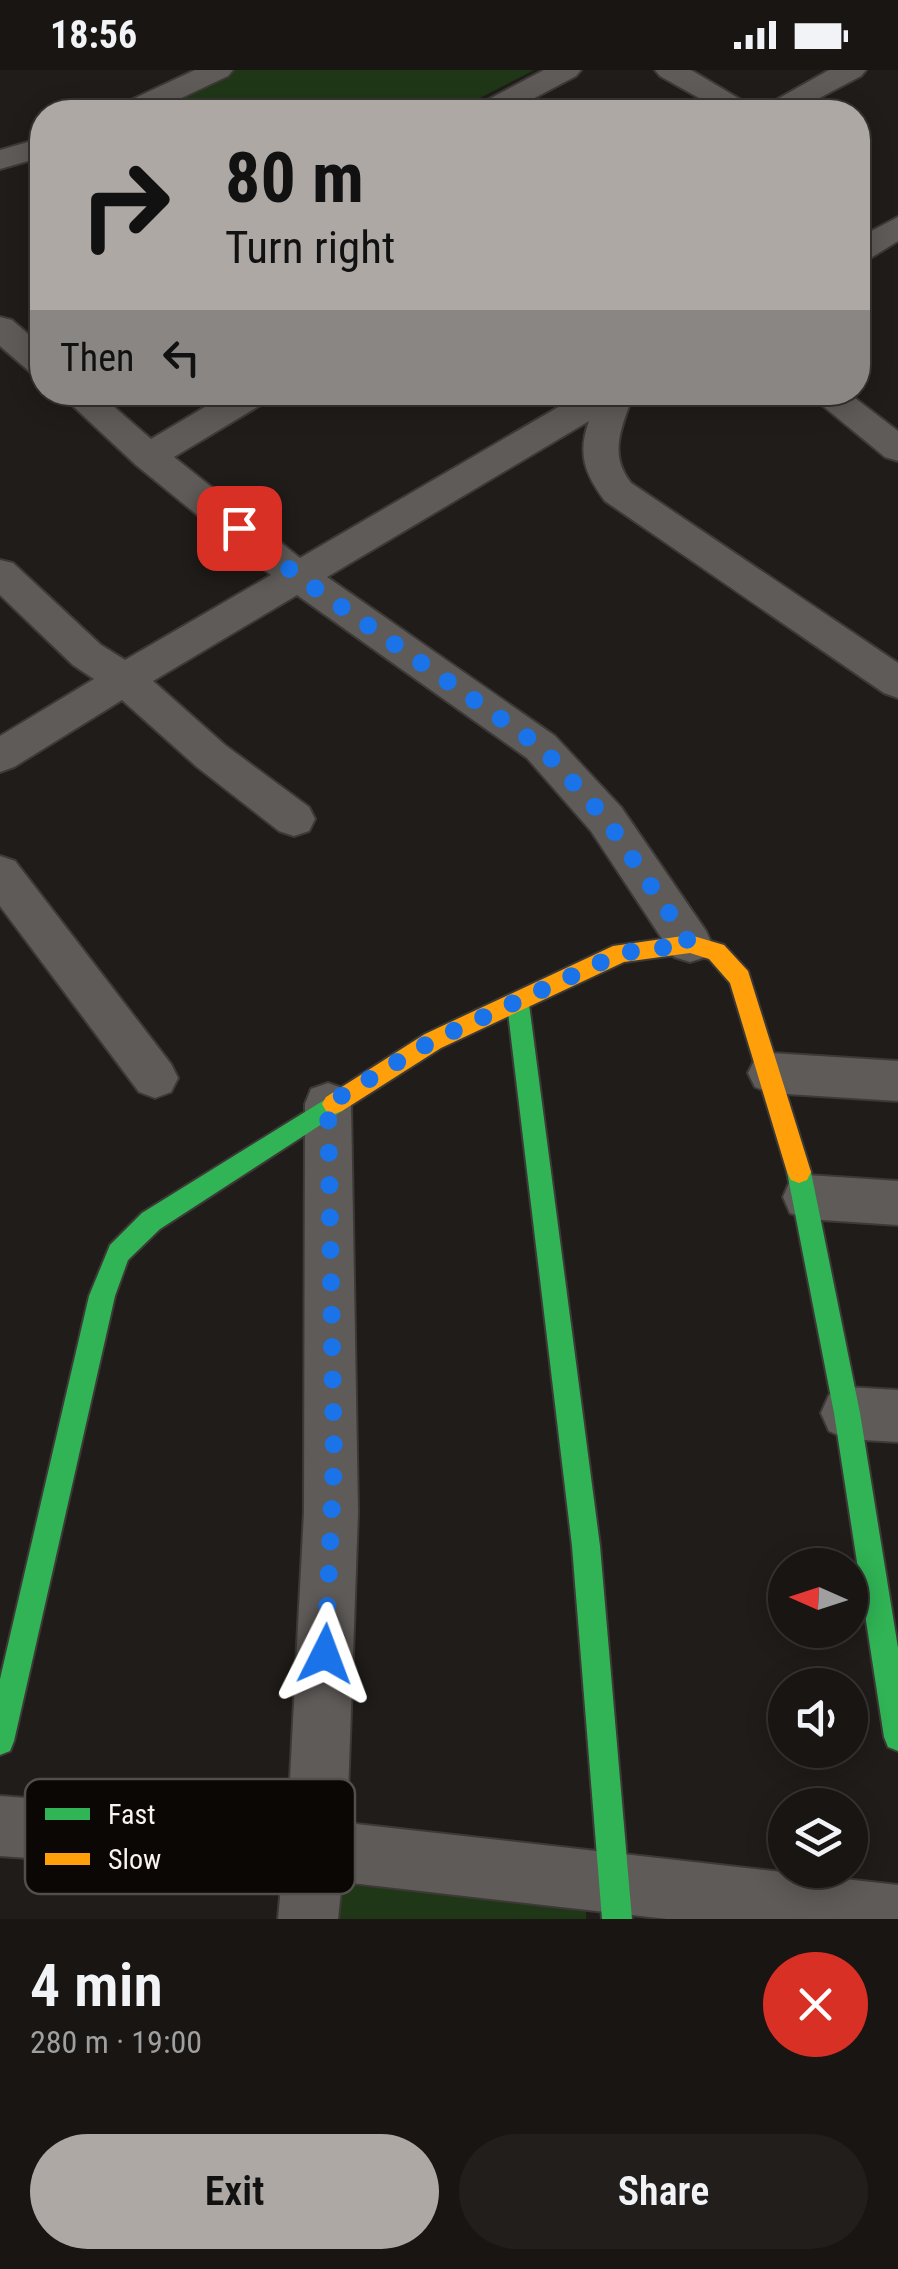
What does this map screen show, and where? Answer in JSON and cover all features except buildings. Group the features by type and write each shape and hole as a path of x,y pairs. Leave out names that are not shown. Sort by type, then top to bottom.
{"street":[{"path":"154,100 218,70"},
{"path":"510,100 566,70"},
{"path":"670,70 724,100"},
{"path":"795,100 851,70"},
{"path":"0,160 30,151"},
{"path":"870,244 898,227"},
{"path":"0,328 30,354"},
{"path":"90,405 299,577 541,747 606,819 690,944"},
{"path":"149,456 235,405"},
{"path":"0,756 125,678 592,405"},
{"path":"610,405 598,446 601,473 618,492 898,684"},
{"path":"841,405 898,449"},
{"path":"0,573 87,656 125,678 212,756 294,818"},
{"path":"0,873 156,1078"},
{"path":"0,1741 102,1296 119,1253 150,1221 432,1041 621,953 690,944 716,952 740,978 873,1415 898,1737"},
{"path":"518,1004 586,1546 616,1902"},
{"path":"771,1073 898,1081"},
{"path":"319,1779 334,1460 328,1104"},
{"path":"806,1197 898,1203"},
{"path":"0,1826 25,1828"},
{"path":"355,1855 616,1902 898,1914"},
{"path":"308,1919 311,1894"}],"green space":[{"path":"231,70 534,70 476,100 167,100"},
{"path":"355,1864 587,1885 586,1919 335,1919 338,1894 355,1894"}],"traffic: fast":[{"path":"518,1004 586,1546 617,1919"},
{"path":"0,1741 102,1296 119,1253 151,1221 334,1104"},
{"path":"799,1172 847,1413 898,1737"}],"traffic: slow":[{"path":"334,1104 433,1041 621,953 690,944 716,952 740,978 799,1172"}],"route":[{"path":"239,528 299,577 541,747 606,819 690,944 621,953 432,1041 328,1104 334,1460 325,1654"}]}
